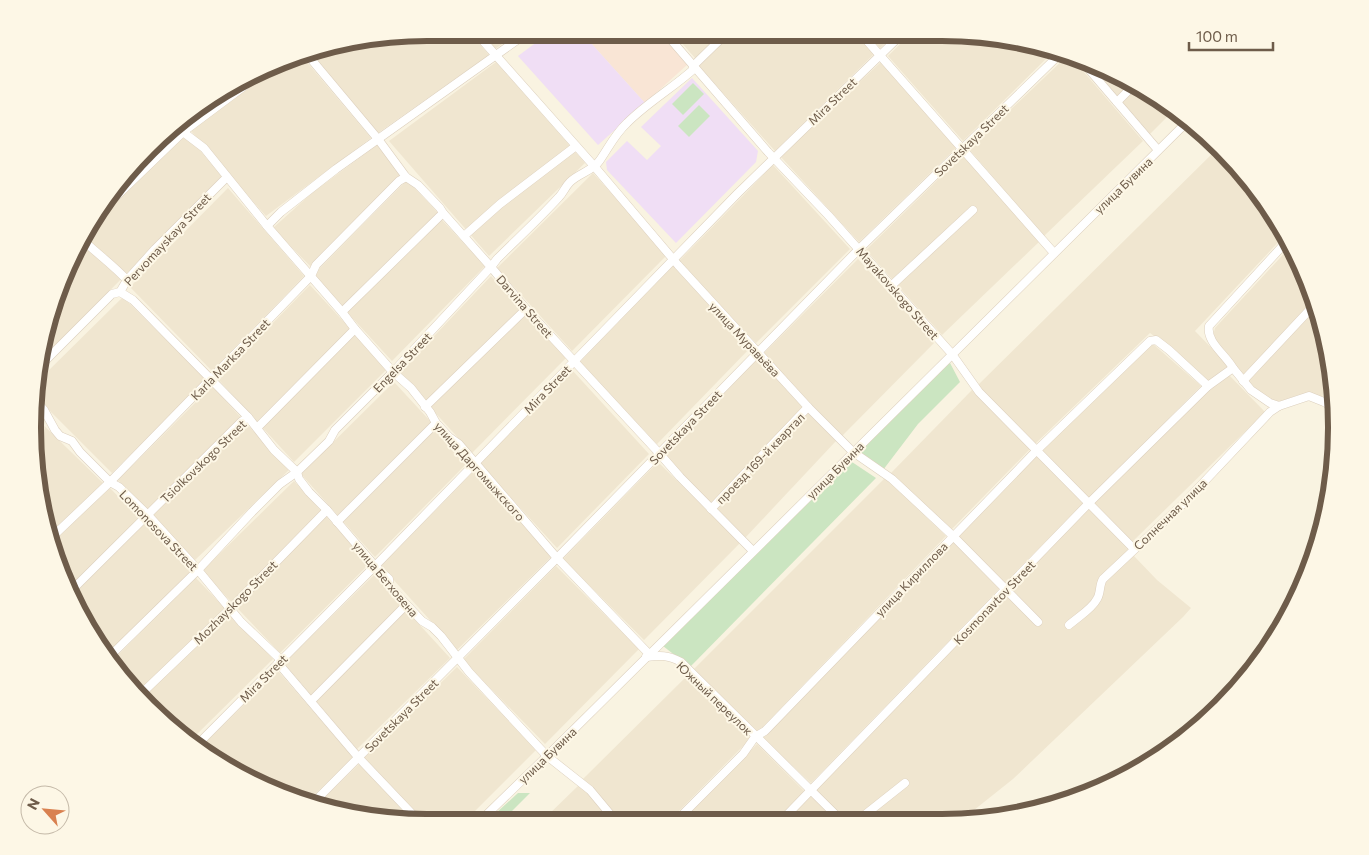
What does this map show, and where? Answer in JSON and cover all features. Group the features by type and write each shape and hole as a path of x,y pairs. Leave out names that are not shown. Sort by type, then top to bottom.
{"street":[{"name":"улица Муравьёва","path":"483,41 673,259 808,407 853,452 892,478 953,536 1038,622"},
{"path":"266,226 303,194 516,41"},
{"name":"Mayakovskogo Street","path":"672,41 952,354 978,392 1134,549"},
{"name":"Engelsa Street","path":"114,653 198,570 280,484 297,472 329,441 335,430 393,372 497,259 560,196 570,182 594,166 626,123 652,100 681,81 719,41"},
{"path":"868,41 1054,253"},
{"name":"Mira Street","path":"201,741 375,566 774,157 895,41"},
{"name":"Darvina Street","path":"312,59 378,139 406,177 418,185 440,208 526,309 680,477 753,551"},
{"name":"Sovetskaya Street","path":"318,798 557,558 859,250 1055,59"},
{"path":"1091,72 1158,150"},
{"path":"1117,102 1129,90"},
{"path":"190,123 224,100"},
{"name":"улица Бувина","path":"492,814 547,756 1183,126"},
{"name":"улица Даргомыжского","path":"182,130 204,148 266,226 393,372 411,388 436,423 449,437 459,444 557,558 648,656"},
{"path":"130,181 174,136"},
{"path":"464,236 500,204 576,146"},
{"name":"Pervomayskaya Street","path":"48,358 112,294 120,292 127,280 227,177"},
{"name":"Karla Marksa Street","path":"56,533 110,482 311,276 316,265 406,177"},
{"path":"891,286 973,210"},
{"path":"342,312 443,213"},
{"path":"88,245 115,267 127,280"},
{"path":"1282,246 1209,326 1208,333 1210,339 1242,381 1260,397 1278,406 1309,396 1327,404"},
{"name":"улица Бетховена","path":"120,292 133,300 248,417 274,450 297,472 299,479 309,492 328,510 375,566 389,579 389,586 406,605 422,621 442,636 469,672 547,756 590,790 610,814"},
{"path":"425,407 526,309"},
{"path":"1242,381 1309,310"},
{"name":"Tsiolkovskogo Street","path":"257,428 355,329"},
{"name":"улица Кириллова","path":"683,814 743,754 755,737 764,731 1037,450 1150,341 1156,340 1169,350 1208,386"},
{"name":"Kosmonavtov Street","path":"788,814 1089,504 1208,386 1233,368"},
{"name":"Солнечная улица","path":"1069,625 1098,599 1100,582 1185,502 1270,412 1278,406"},
{"name":"Lomonosova Street","path":"42,407 60,436 72,442 110,482 119,487 148,515 198,570 241,622 279,662 358,757 412,813"},
{"name":"проезд 169-й квартал","path":"711,509 808,407"},
{"name":"Tsiolkovskogo Street","path":"76,586 248,417"},
{"path":"337,522 436,423"},
{"name":"Mozhayskogo Street","path":"145,691 231,608 328,510"},
{"path":"310,701 406,605"},
{"name":"Южный переулок","path":"648,656 662,655 680,662 835,814"},
{"path":"866,814 905,783"}],"shaded area":[{"path":"428,41 477,41 489,55 378,133 316,58 377,45"},
{"path":"488,41 506,41 495,49"},
{"path":"538,41 589,41 645,103 598,145 518,56"},
{"path":"589,41 667,41 688,64 645,103"},
{"path":"680,41 713,41 695,58"},
{"path":"725,41 864,41 875,53 775,151 699,66"},
{"path":"874,41 888,41 880,48"},
{"path":"903,41 942,41 992,45 1049,56 963,141 888,56"},
{"path":"306,61 371,138 266,216 191,131 261,79"},
{"path":"1062,61 1080,67 1143,141 1044,236 969,149"},
{"path":"496,62 585,163 489,256 389,141"},
{"path":"881,62 958,146 859,242 780,156"},
{"path":"1099,75 1135,93 1169,115 1149,135"},
{"path":"692,78 758,151 756,162 676,243 607,170 606,162 627,141 647,160 661,146 641,127"},
{"path":"181,137 193,142 222,177 49,352 54,328 71,280 93,234 113,204"},
{"path":"377,145 402,175 311,267 273,228 312,193"},
{"path":"1213,153 1248,192 1280,241 1195,331 1230,367 1209,384 1173,350 1150,333 1035,444 977,386"},
{"path":"964,154 1040,241 942,335 866,250"},
{"path":"773,165 850,249 756,343 679,261"},
{"path":"593,173 667,255 572,351 497,268"},
{"path":"407,180 439,214 344,308 314,274"},
{"path":"228,188 304,276 212,371 130,287"},
{"path":"441,219 485,266 392,361 346,311"},
{"path":"1285,252 1307,303 1315,328 1325,388 1322,397 1310,393 1273,402 1249,386 1213,336 1215,328"},
{"path":"858,259 934,343 842,436 763,354"},
{"path":"673,266 750,348 657,444 580,362"},
{"path":"491,276 521,310 427,401 400,372"},
{"path":"310,285 387,369 294,462 218,379"},
{"path":"123,297 205,379 112,473 42,403 46,373"},
{"path":"525,315 566,358 472,453 429,406"},
{"path":"1153,344 1201,386 1088,498 1042,451"},
{"path":"758,358 836,441 745,538 664,455"},
{"path":"572,370 649,454 557,548 480,464"},
{"path":"1227,373 1265,412 1131,543 1094,504"},
{"path":"394,382 468,462 375,557 301,474"},
{"path":"212,386 289,470 195,560 118,480"},
{"path":"972,390 1031,448 951,530 891,473"},
{"path":"41,423 103,483 55,529 45,478"},
{"path":"1038,455 1083,503 1004,584 957,536"},
{"path":"658,462 740,543 644,640 563,559"},
{"path":"474,471 552,556 457,650 381,566"},
{"path":"885,478 946,536 757,733 693,670"},
{"path":"294,481 369,564 280,653 202,571"},
{"path":"110,488 191,573 111,649 81,598 57,538"},
{"path":"1089,509 1157,580 1191,608 1013,779 971,813 792,814"},
{"path":"953,542 999,589 811,783 763,738"},
{"path":"556,566 639,649 545,744 463,660"},
{"path":"374,575 450,658 357,749 284,663"},
{"path":"196,578 273,659 195,736 154,701 116,657"},
{"path":"457,667 536,750 472,814 417,814 364,758"},
{"path":"278,671 353,757 313,796 257,774 205,743"},
{"path":"687,676 751,738 676,814 613,814 582,780"},
{"path":"757,744 804,791 782,814 688,814"},
{"path":"359,764 406,813 352,806 323,799"},
{"path":"579,785 590,794 606,814 549,814"}],"green space":[{"path":"693,83 704,94 683,115 672,104"},
{"path":"699,105 710,116 689,137 678,126"},
{"path":"950,363 960,382 918,424 883,470 861,455 863,448 944,366"},
{"path":"849,460 876,478 690,667 663,646"},
{"path":"518,793 530,793 509,814 495,814"}]}
